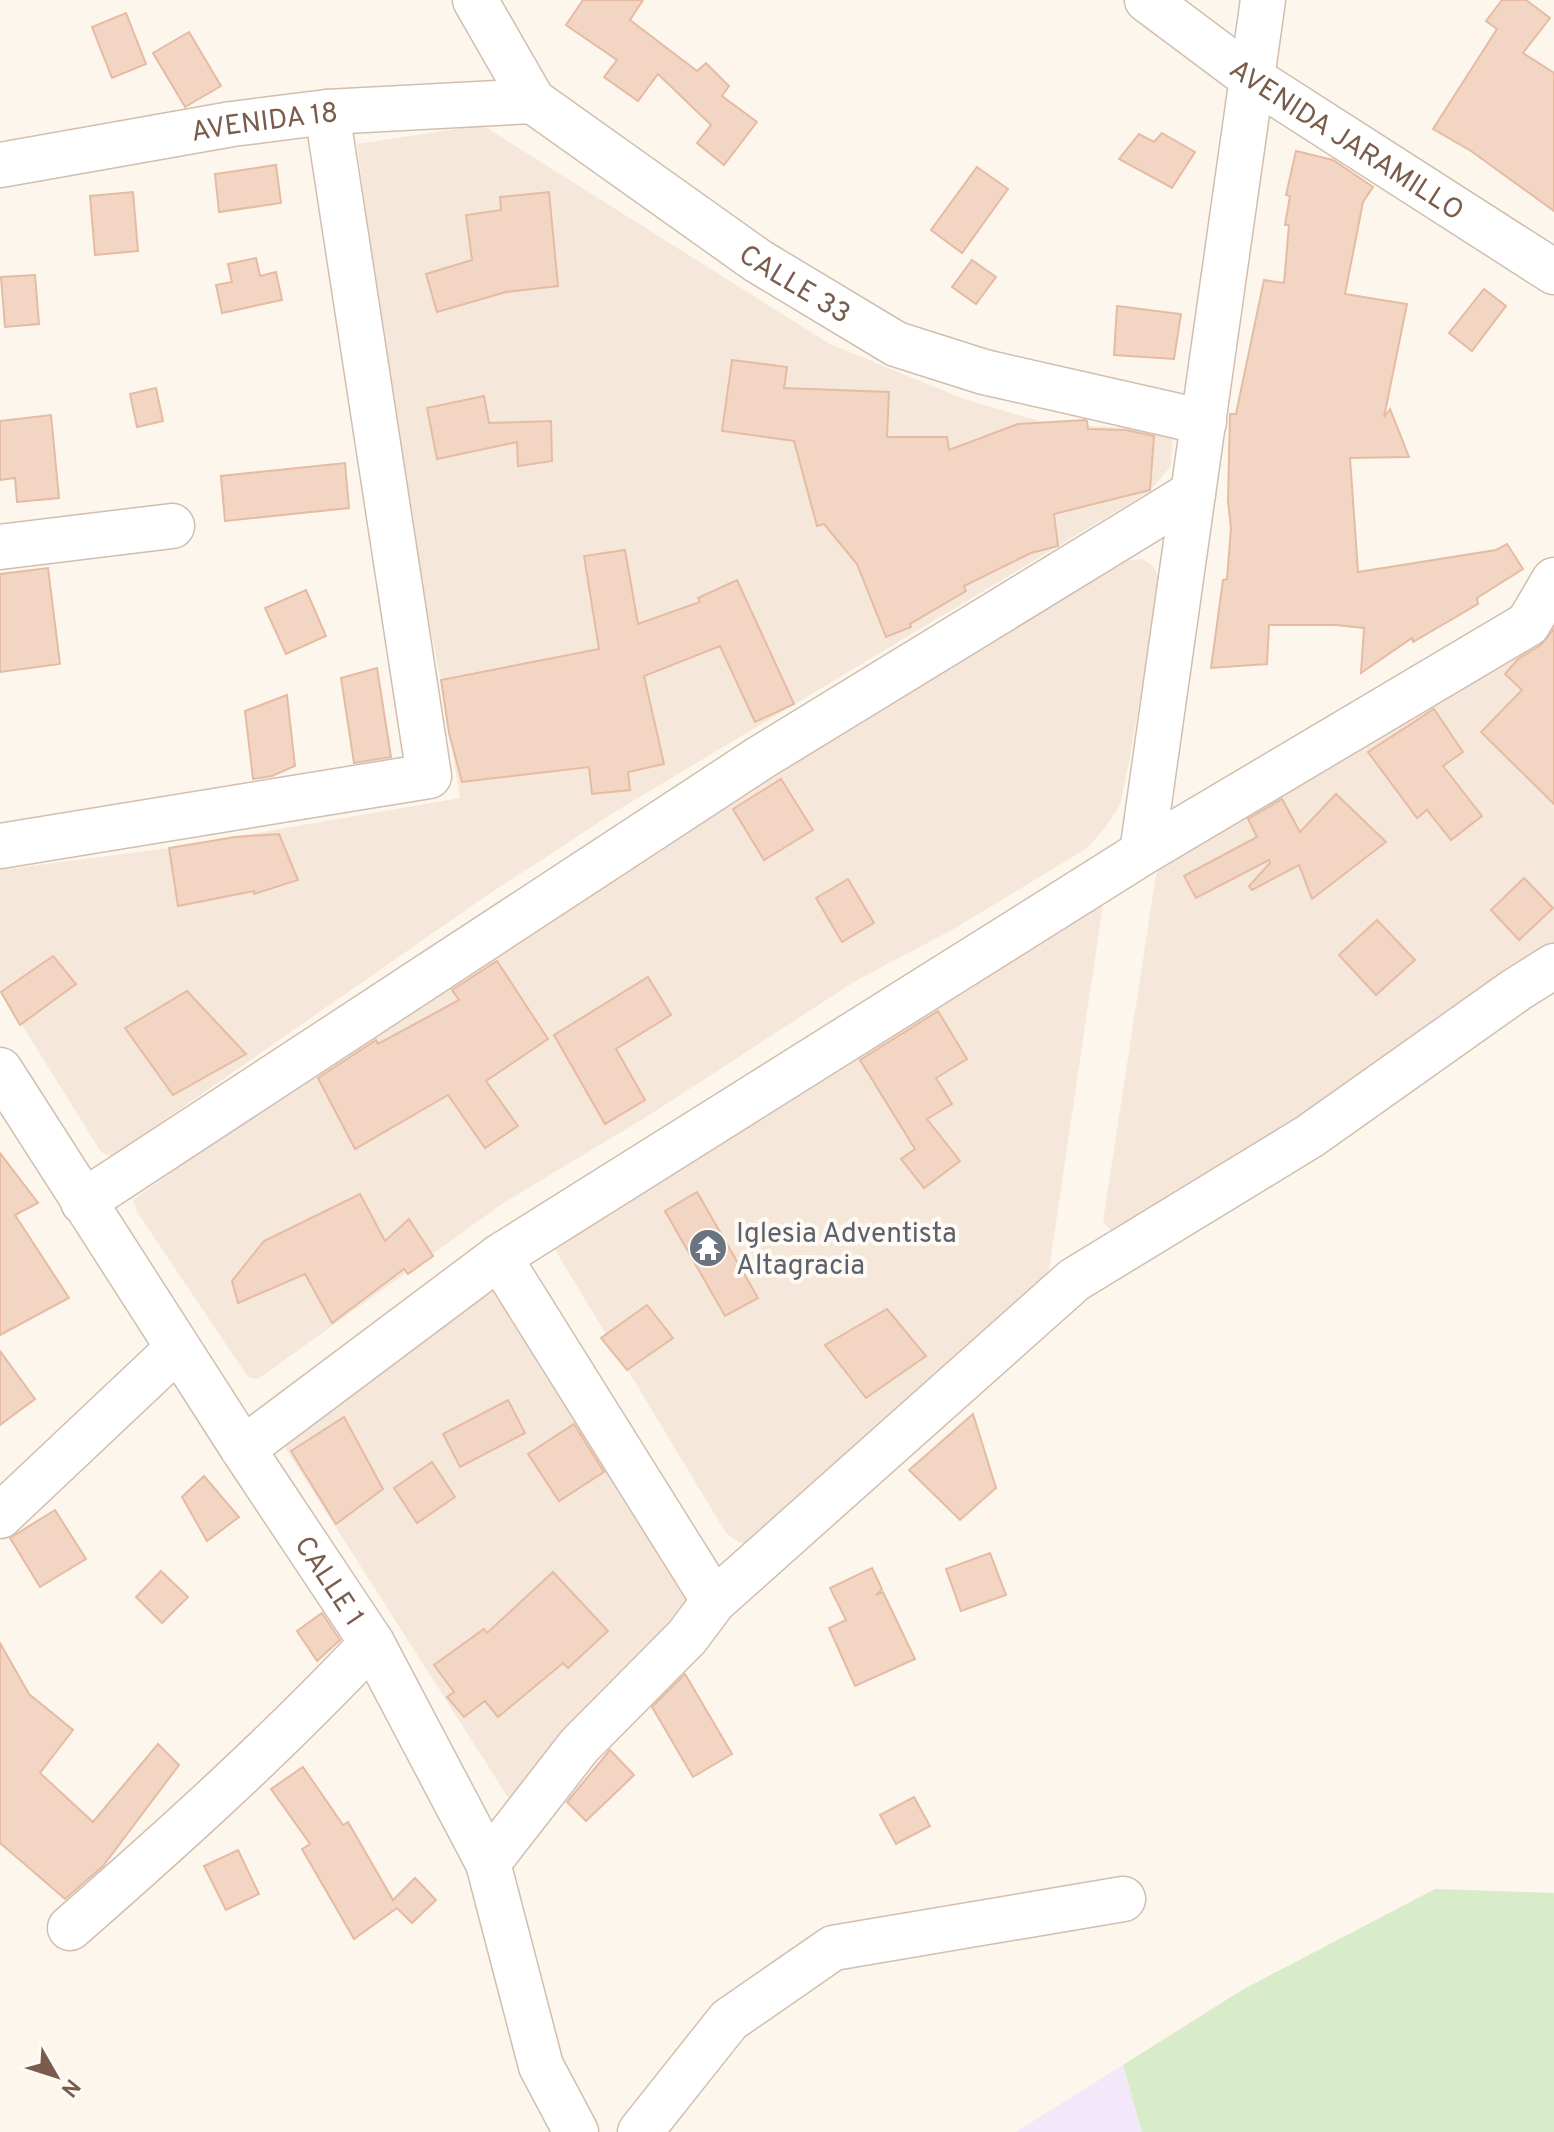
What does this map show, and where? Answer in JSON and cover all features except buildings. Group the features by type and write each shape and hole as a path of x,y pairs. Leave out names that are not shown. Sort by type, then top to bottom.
{"street":[{"name":"CALLE 33","path":"475,0 533,101 758,261 896,344 984,372 1204,422"},
{"name":"AVENIDA JARAMILLO","path":"1147,0 1250,77 1554,272"},
{"path":"1142,853 1263,0"},
{"name":"AVENIDA 18","path":"0,165 232,124 327,112 533,101"},
{"path":"0,846 429,776 327,112"},
{"path":"83,1202 760,758 1193,493"},
{"path":"0,547 172,526"},
{"path":"243,1449 499,1257 1142,853 1528,624 1554,580"},
{"path":"488,1863 579,1746 687,1637 714,1601 1074,1280 1310,1136 1554,966"},
{"name":"CALLE 1","path":"0,1070 177,1349 372,1643 488,1863 541,2066 576,2132"},
{"path":"499,1257 714,1601"},
{"path":"0,1516 177,1349"},
{"path":"70,1928 305,1714 372,1643"},
{"path":"640,2132 729,2020 833,1948 1123,1899"}],"shaded area":[{"path":"482,125 830,344 964,399 1049,424 1173,430 1171,466 1150,491 618,810 489,894 114,1155 107,1155 101,1152 0,990 0,870 169,848 460,798 441,680 405,506 357,144"},
{"path":"1143,559 1154,567 1160,580 1129,763 1120,805 1087,848 952,930 857,980 651,1114 505,1202 258,1379 248,1377 137,1212 133,1200 314,1070 695,823 992,639 1130,560"},
{"path":"1554,614 1554,946 1438,1018 1257,1146 1123,1230 1111,1231 1103,1221 1156,875 1164,860"},
{"path":"1096,898 1103,904 1049,1270 1016,1305 748,1544 738,1542 726,1533 554,1248"},
{"path":"513,1265 709,1589 511,1802 277,1435"},
{"path":"1123,2065 1142,2132 1016,2132"}],"green space":[{"path":"1435,1889 1554,1893 1554,2132 1142,2132 1123,2065 1242,1990"}],"place":[{"name":"Iglesia Adventista Altagracia","path":"708,1248"}]}
